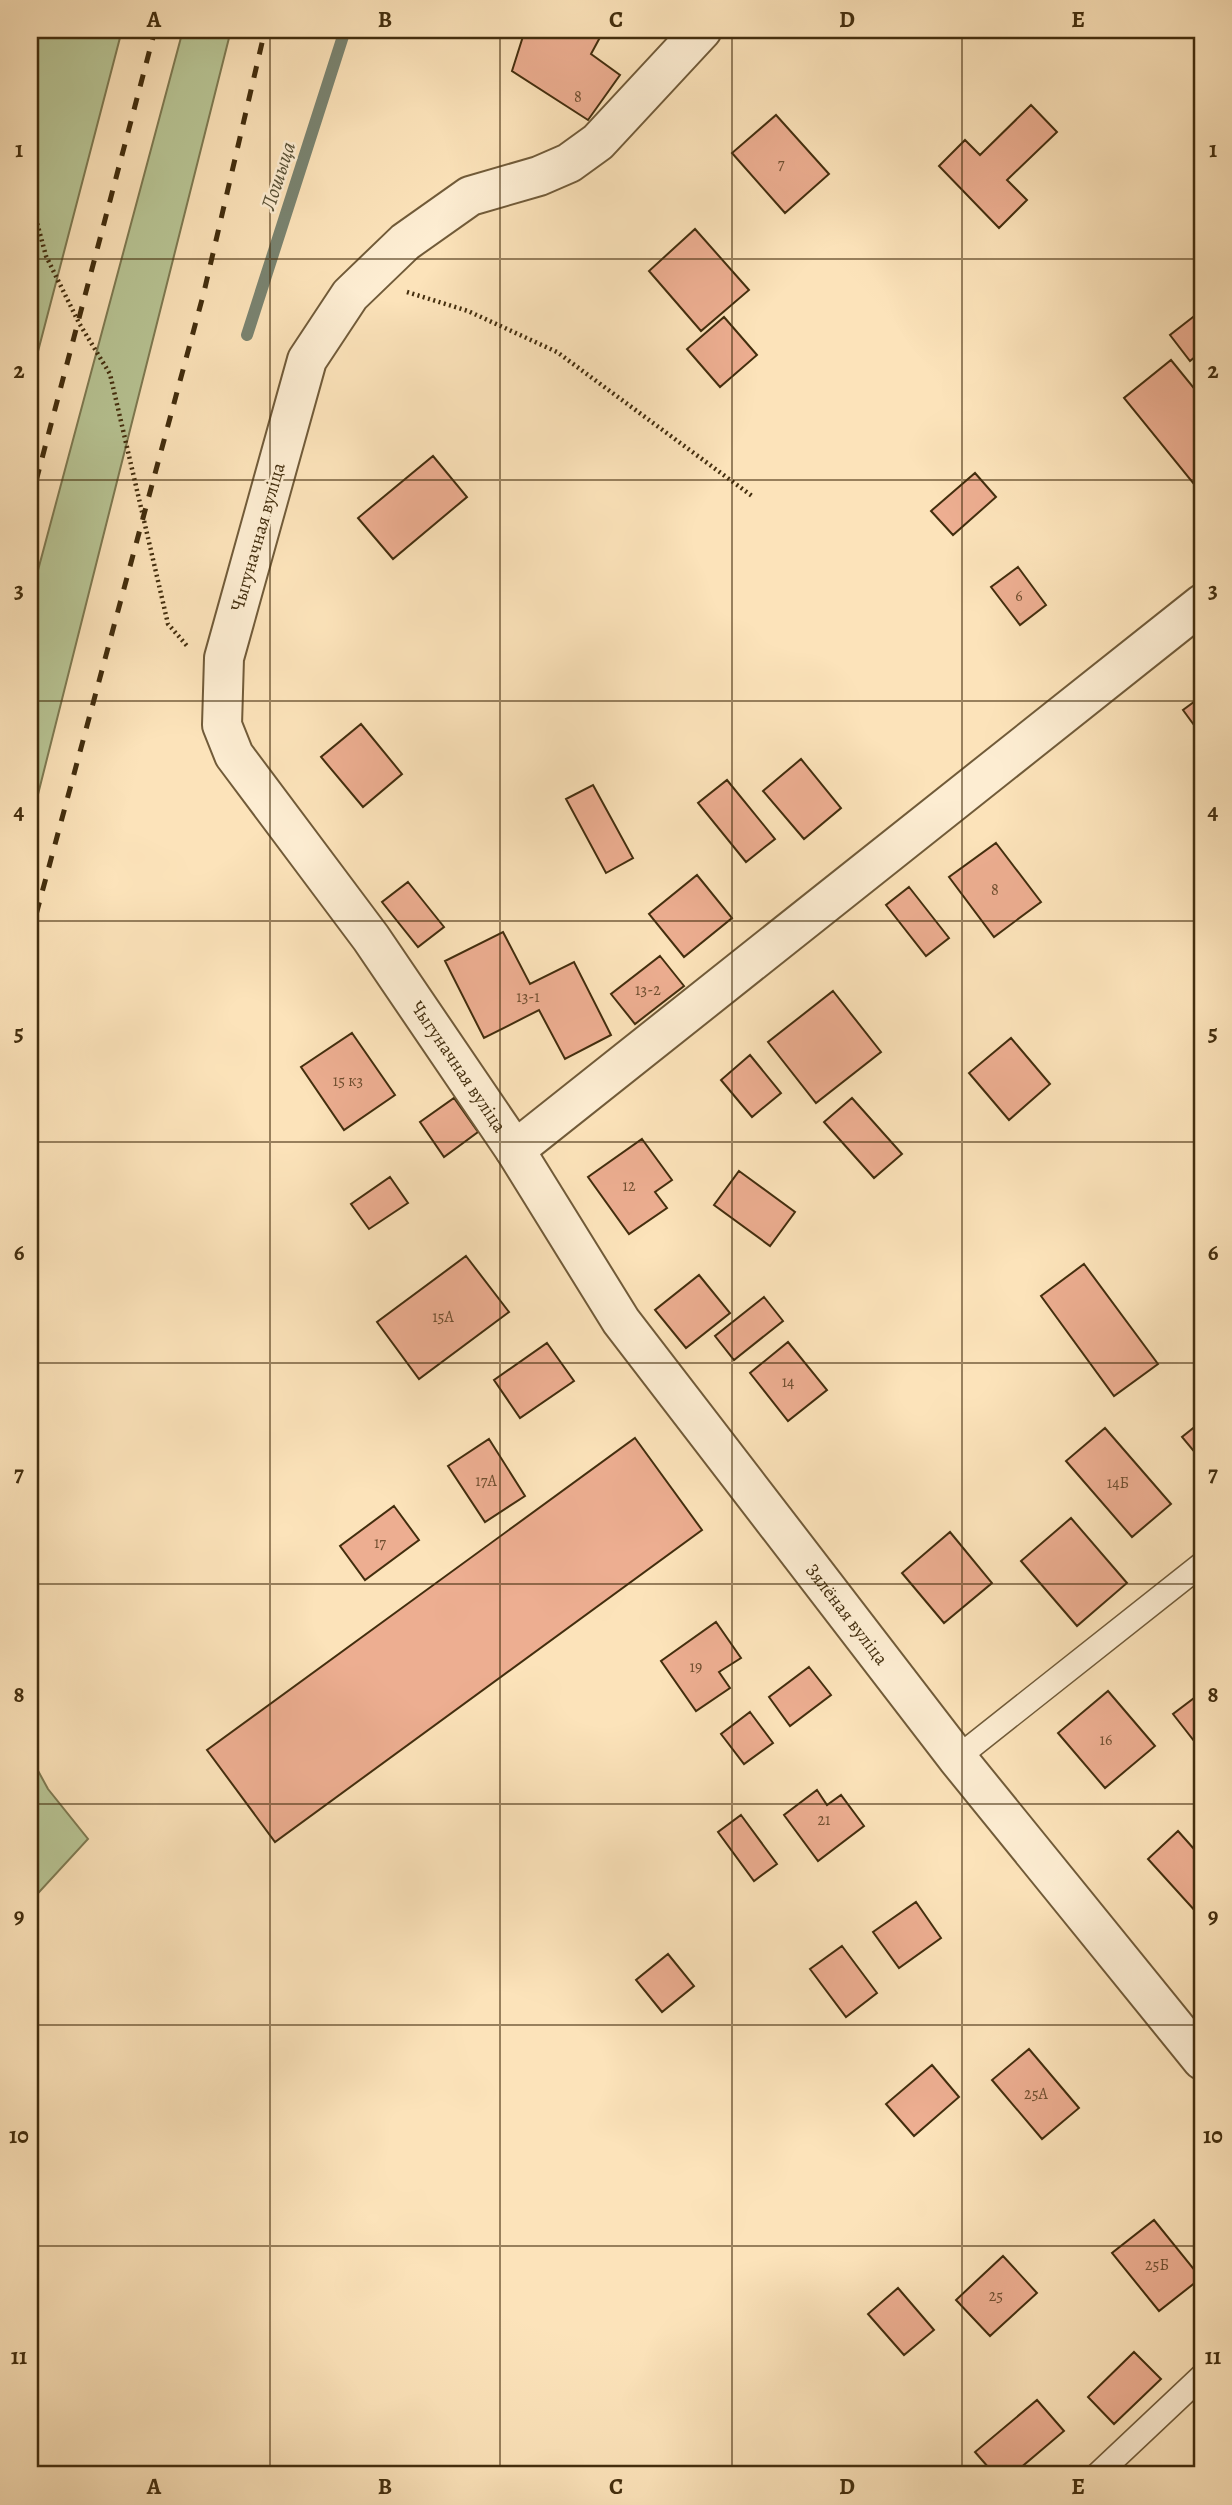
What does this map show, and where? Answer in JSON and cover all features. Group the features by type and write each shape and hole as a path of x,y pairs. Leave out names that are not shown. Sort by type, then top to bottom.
{"street":[{"name":"Чыгуначная вуліца","path":"515,1150 371,938 234,755 222,724 224,658 307,360 350,295 405,242 470,196 539,176 569,163 598,142 702,30"},
{"path":"515,1150 1202,604"},
{"name":"Зялёная вуліца","path":"515,1150 621,1321 957,1758 1202,2060"}],"lane":[{"path":"957,1758 1202,1564"},
{"path":"1097,2475 1202,2376"}],"path":[{"path":"30,197 46,256 79,323 110,374 168,624 222,684"},
{"path":"367,279 468,311 557,352 752,496"}],"green space":[{"path":"30,30 122,30 30,382"},
{"path":"183,30 231,30 30,826 30,600"},
{"path":"30,1756 48,1789 88,1839 30,1902"}],"building":[{"path":"525,30 604,30 591,54 620,75 588,120 512,71"},
{"path":"1031,105 1057,132 1007,180 1027,200 999,228 939,166 965,140 980,155"},
{"path":"776,115 829,174 785,213 732,153"},
{"path":"695,229 749,290 701,331 649,271"},
{"path":"1202,310 1202,351 1190,361 1170,335"},
{"path":"724,317 757,355 720,387 687,349"},
{"path":"1171,360 1202,398 1202,494 1124,398"},
{"path":"433,456 467,497 393,559 358,518"},
{"path":"975,473 996,497 953,535 931,511"},
{"path":"1018,567 1046,605 1020,625 991,587"},
{"path":"1202,696 1202,736 1183,710"},
{"path":"361,724 402,774 363,807 321,757"},
{"path":"801,759 841,808 804,839 763,791"},
{"path":"727,780 775,839 746,862 698,803"},
{"path":"593,785 633,858 606,873 566,799"},
{"path":"996,843 1041,902 994,937 949,877"},
{"path":"697,875 732,918 684,957 649,914"},
{"path":"408,882 444,927 418,947 382,902"},
{"path":"909,887 949,938 926,956 886,905"},
{"path":"503,932 530,984 574,962 611,1035 565,1059 539,1010 484,1038 445,961"},
{"path":"660,956 684,986 635,1024 611,994"},
{"path":"833,991 881,1052 816,1103 768,1042"},
{"path":"352,1033 395,1095 344,1130 301,1067"},
{"path":"1011,1038 1050,1084 1009,1120 969,1073"},
{"path":"750,1055 781,1093 752,1117 721,1080"},
{"path":"454,1098 478,1132 444,1157 420,1122"},
{"path":"852,1098 902,1154 874,1178 824,1122"},
{"path":"642,1139 672,1180 655,1192 667,1208 629,1234 588,1177"},
{"path":"739,1171 795,1212 770,1246 714,1205"},
{"path":"390,1177 408,1203 369,1229 351,1204"},
{"path":"466,1256 509,1312 419,1379 377,1322"},
{"path":"1084,1264 1158,1364 1114,1396 1041,1296"},
{"path":"699,1275 730,1313 686,1348 655,1310"},
{"path":"764,1297 783,1321 734,1360 715,1336"},
{"path":"788,1342 827,1390 788,1421 750,1373"},
{"path":"547,1343 574,1381 520,1418 494,1380"},
{"path":"1202,1421 1202,1461 1182,1437"},
{"path":"1105,1428 1171,1504 1132,1537 1066,1461"},
{"path":"635,1438 702,1530 275,1842 207,1750"},
{"path":"489,1439 525,1496 485,1522 448,1466"},
{"path":"394,1506 419,1540 365,1580 340,1546"},
{"path":"1071,1518 1127,1583 1077,1626 1021,1561"},
{"path":"950,1532 992,1583 944,1623 902,1573"},
{"path":"716,1622 741,1658 719,1672 730,1688 696,1711 661,1661"},
{"path":"809,1667 831,1695 790,1726 769,1697"},
{"path":"1108,1691 1155,1746 1105,1788 1058,1733"},
{"path":"1202,1692 1202,1742 1198,1746 1173,1714"},
{"path":"750,1712 773,1743 744,1764 721,1734"},
{"path":"817,1790 827,1805 841,1795 864,1826 818,1861 784,1815"},
{"path":"741,1815 777,1864 754,1881 718,1832"},
{"path":"1178,1831 1202,1858 1202,1908 1197,1913 1148,1859"},
{"path":"916,1902 941,1938 899,1968 873,1932"},
{"path":"842,1946 877,1993 846,2017 810,1969"},
{"path":"668,1954 694,1986 662,2012 636,1980"},
{"path":"1029,2049 1079,2108 1042,2139 992,2080"},
{"path":"932,2065 959,2097 914,2136 886,2104"},
{"path":"1154,2220 1201,2278 1159,2311 1112,2253"},
{"path":"1003,2256 1037,2293 990,2336 956,2300"},
{"path":"898,2288 934,2330 904,2355 868,2314"},
{"path":"1134,2352 1161,2379 1114,2424 1088,2397"},
{"path":"1037,2400 1064,2431 1012,2475 995,2475 975,2452"}],"waterway":[{"name":"Лошыца","path":"247,335 345,30"}],"railway":[{"path":"30,504 155,30"},
{"path":"30,937 204,292 265,30"}]}
